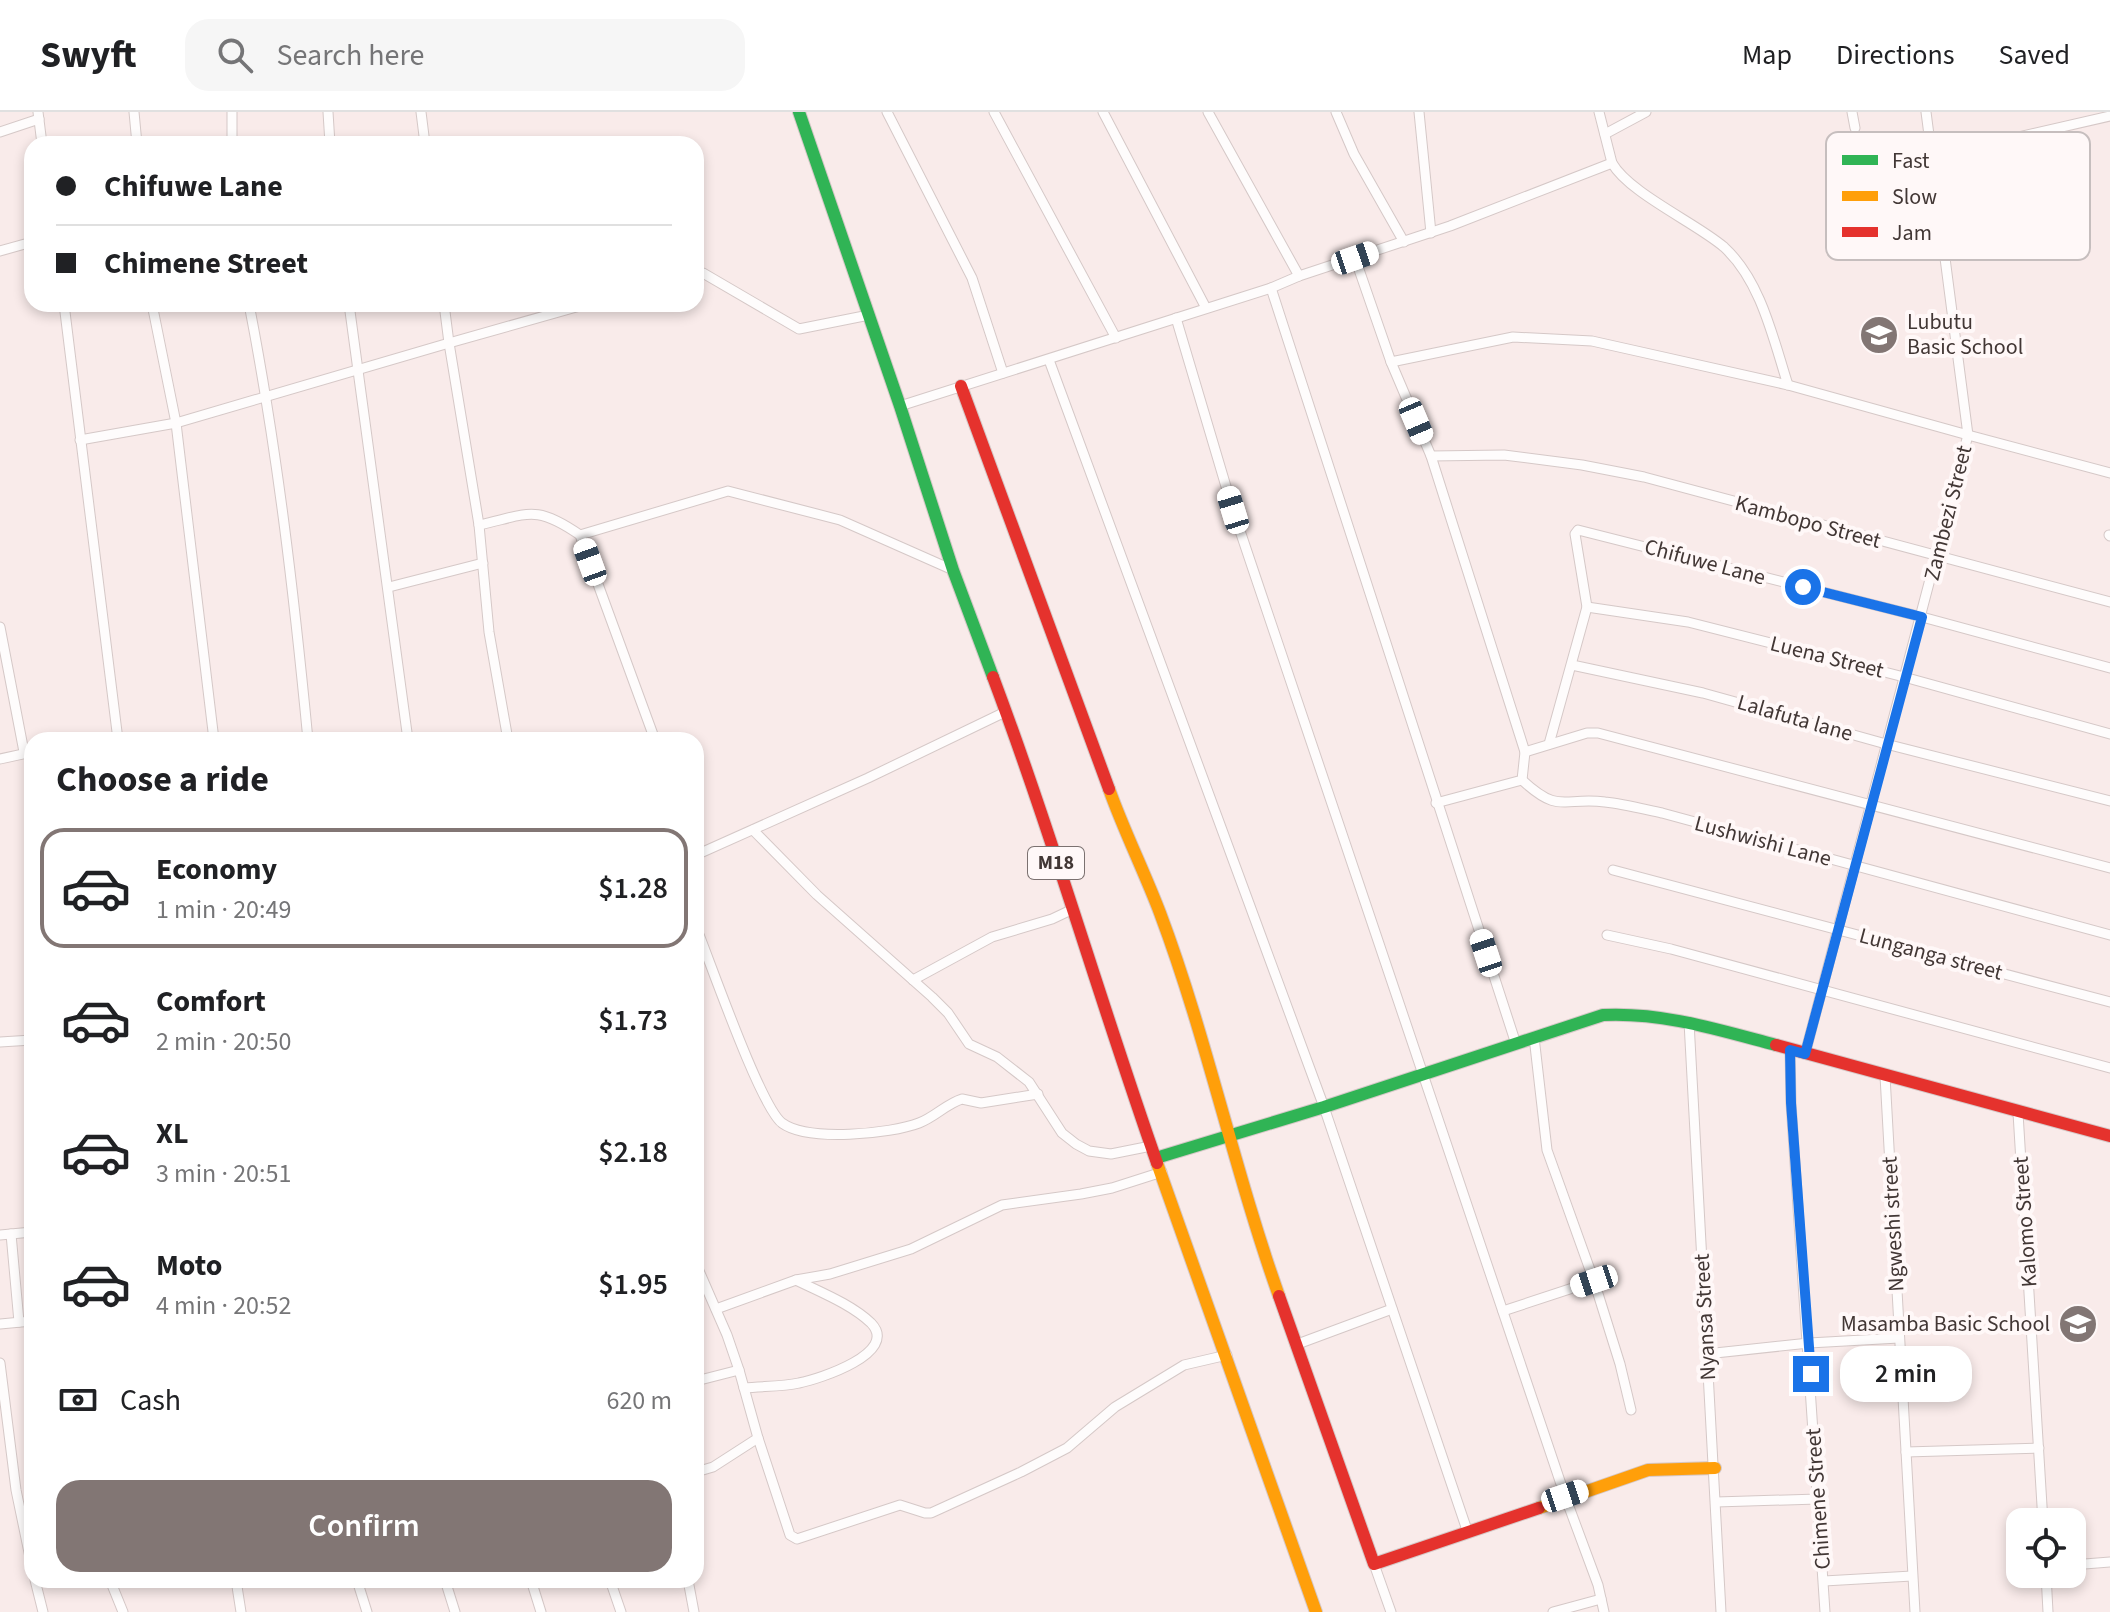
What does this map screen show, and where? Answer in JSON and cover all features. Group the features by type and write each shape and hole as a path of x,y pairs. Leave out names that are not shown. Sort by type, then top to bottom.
{"street":[{"path":"134,112 136,136"},
{"path":"232,112 232,136"},
{"path":"328,112 330,136"},
{"path":"421,112 424,136"},
{"name":"M18","path":"799,112 953,570 1316,1612"},
{"path":"887,112 972,278 1003,373"},
{"path":"994,112 1116,338"},
{"path":"1103,112 1206,308"},
{"path":"1208,112 1299,276"},
{"path":"1336,112 1354,154 1404,242"},
{"path":"1419,112 1431,233"},
{"path":"1599,112 1612,163 1620,174 1722,246 1740,264 1753,286 1788,385"},
{"path":"1605,134 1646,112"},
{"path":"1852,112 1855,128"},
{"path":"1926,112 1929,132"},
{"path":"0,132 38,115 41,136"},
{"path":"2040,132 2110,116"},
{"path":"900,406 1271,288 1431,233 1612,163"},
{"path":"0,251 24,244"},
{"path":"1355,258 1391,362 1431,456 1525,752 1522,780 1436,803"},
{"path":"1946,260 1968,435"},
{"path":"704,274 799,329 869,315"},
{"path":"1271,288 1516,1044"},
{"path":"65,312 117,732"},
{"path":"153,312 160,358 176,423 213,732"},
{"path":"251,312 267,395 292,574 307,732"},
{"path":"350,312 407,732"},
{"path":"445,312 479,525 489,632 507,732"},
{"path":"80,440 176,423 559,312"},
{"path":"1176,318 1233,510 1604,1612"},
{"name":"Zambezi Street","path":"1391,362 1513,337 1592,341 1788,385 2110,473"},
{"path":"1049,360 1324,1107 1468,1533"},
{"path":"961,386 1118,814 1160,913 1201,1039 1259,1240 1391,1612"},
{"name":"Zambezi Street","path":"1805,1054 1968,435"},
{"name":"Kambopo Street","path":"1431,456 1504,455 1644,477 2110,602"},
{"path":"580,535 728,491 840,520 953,570"},
{"path":"479,525 537,513 552,516 580,535 652,732"},
{"name":"Chifuwe Lane","path":"1587,607 1575,534 1578,530 2110,668"},
{"path":"389,587 483,563"},
{"path":"1549,744 1587,607"},
{"name":"Luena Street","path":"1587,607 1688,622 2110,734"},
{"path":"0,627 24,734"},
{"name":"Lalafuta lane","path":"1572,665 1703,693 2110,801"},
{"path":"704,851 1005,712"},
{"path":"1525,752 1587,733 1598,733 2110,868"},
{"path":"0,759 24,753"},
{"name":"Lushwishi Lane","path":"1522,780 1550,801 1601,801 1662,813 2110,935"},
{"path":"753,830 817,895 948,1013 963,1038 1008,1065 1029,1082 1062,1133 1089,1151 1111,1154 1154,1152 1229,1138 1603,1015 1638,1014 1689,1022 2110,1136"},
{"name":"Lunganga street","path":"1613,870 2110,1002"},
{"path":"913,980 992,937 1071,910"},
{"path":"1607,935 1671,949 2110,1068"},
{"path":"704,947 755,1076 774,1114 792,1128 833,1135 891,1130 920,1123 962,1099 981,1103 1038,1094"},
{"name":"Nyansa Street","path":"1689,1022 1721,1612"},
{"path":"1534,1037 1547,1150 1594,1281 1631,1410"},
{"path":"0,1042 24,1040"},
{"name":"Chimene Street","path":"1790,1050 1825,1612"},
{"name":"Ngweshi street","path":"1885,1076 1915,1612"},
{"name":"Kalomo Street","path":"2018,1113 2042,1508"},
{"path":"716,1309 796,1280 830,1274 911,1249 1002,1205 1097,1191 1162,1172"},
{"path":"0,1235 24,1233"},
{"path":"11,1234 19,1322"},
{"path":"744,1388 808,1381 860,1360 876,1346 878,1337 871,1323 796,1280"},
{"path":"1503,1311 1594,1281"},
{"path":"704,1293 716,1309 739,1370 790,1535 797,1539 900,1505 931,1513 1067,1448 1115,1407 1184,1365 1227,1355"},
{"path":"1295,1345 1392,1309"},
{"path":"0,1324 24,1322"},
{"path":"1706,1354 1809,1343 1899,1338"},
{"path":"0,1363 24,1528"},
{"path":"704,1379 739,1370"},
{"path":"704,1470 758,1438"},
{"path":"1906,1452 2039,1448"},
{"path":"1374,1564 1648,1470 1715,1468"},
{"path":"1716,1502 1818,1499"},
{"path":"2086,1564 2110,1562"},
{"path":"1824,1581 1912,1576"},
{"path":"37,1588 43,1612"},
{"path":"113,1588 123,1612"},
{"path":"237,1588 241,1612"},
{"path":"360,1588 367,1612"},
{"path":"448,1588 455,1612"},
{"path":"534,1588 541,1612"},
{"path":"613,1588 621,1612"},
{"path":"690,1588 694,1612"},
{"path":"2047,1588 2048,1612"},
{"path":"1553,1612 1601,1599"}],"traffic: fast":[{"path":"799,112 953,570 993,677"},
{"path":"1156,1158 1324,1107 1603,1015 1669,1019 1776,1045"}],"traffic: slow":[{"path":"1109,789 1177,960 1279,1296"},
{"path":"1157,1163 1316,1612"},
{"path":"1539,1508 1648,1470 1715,1468"}],"traffic: jam":[{"path":"961,386 1109,789"},
{"path":"993,677 1157,1163"},
{"path":"1776,1045 2110,1136"},
{"path":"1279,1296 1374,1564 1539,1508"}],"place":[{"name":"Lubutu Basic School","path":"1879,335"},
{"name":"Masamba Basic School","path":"2078,1324"}],"route":[{"path":"1803,587 1922,617 1805,1054 1790,1050 1791,1103 1811,1374"}]}
